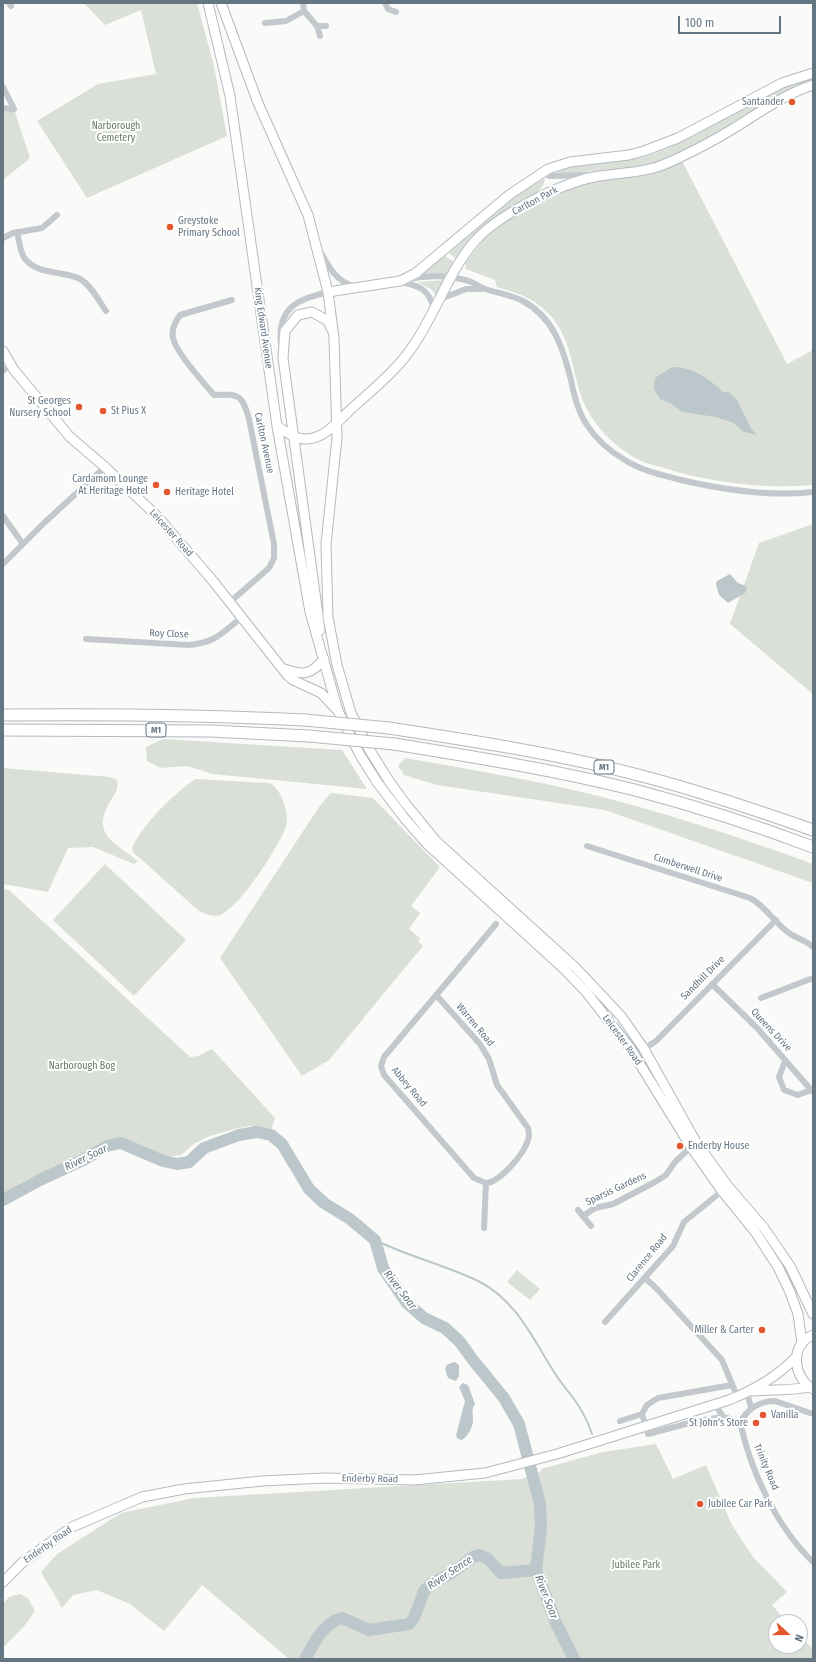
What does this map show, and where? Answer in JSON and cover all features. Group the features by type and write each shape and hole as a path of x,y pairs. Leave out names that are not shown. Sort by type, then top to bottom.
{"highway":[{"name":"M1","path":"3,715 213,715 305,720 389,728 518,749 642,776 718,798 813,830"},
{"name":"M1","path":"3,730 211,731 309,736 394,744 537,769 635,790 703,810 813,847"}],"main road":[{"name":"King Edward Avenue","path":"208,3 230,96 277,426 310,612 338,711 360,756 377,782"},
{"name":"King Edward Avenue","path":"221,3 258,103 308,215 328,292 334,338 337,438 326,544 328,617 331,641 351,713 369,749 389,781"},
{"name":"Carlton Park","path":"328,292 400,281 429,263 509,195 548,169 570,162 629,155 658,146 678,138 782,83 813,73"},
{"name":"Carlton Park","path":"293,436 305,439 316,438 336,425 398,365 414,345 440,299 450,277 467,250 477,239 516,211 560,187 594,177 640,172 670,162 733,129 790,94 813,85"},
{"name":"King Edward Avenue","path":"323,656 283,358 285,331 298,315 312,312 328,320 334,338"},
{"name":"Leicester Road","path":"3,351 10,364 70,437 105,467 158,517 230,602 293,680 321,693 338,711"},
{"path":"277,426 293,436"},
{"path":"284,669 295,673 315,670 323,656"},
{"name":"Leicester Road","path":"389,781 436,841 575,967 606,999 644,1049 696,1142 727,1186 764,1228 790,1266 813,1314"},
{"name":"Leicester Road","path":"377,782 392,804 428,845 539,946 587,993 630,1048 691,1147 722,1191 756,1233 778,1268 790,1292 798,1314 802,1344"},
{"path":"811,1388 799,1374 796,1357 802,1344 813,1335"},
{"name":"Enderby Road","path":"749,1392 786,1368 796,1357"},
{"name":"Enderby Road","path":"3,1582 23,1562 72,1527 142,1497 184,1489 262,1482 325,1478 414,1480 485,1473 557,1454 749,1392 778,1389 791,1391 811,1388"}],"street":[{"path":"303,3 304,11 317,26 320,36"},
{"path":"386,8 396,12"},
{"path":"265,23 286,21 304,11"},
{"path":"317,26 326,26"},
{"path":"3,87 14,109 3,108"},
{"path":"549,176 564,177 596,174 607,176"},
{"path":"3,238 17,232 42,228 57,215"},
{"path":"17,232 25,258 37,268 49,272 67,274 81,280 106,311"},
{"path":"316,244 332,273 344,283 358,288"},
{"path":"400,281 419,277 450,277 471,282 484,288 522,300 534,308 550,323 561,343 579,410 588,426 608,448 624,460 664,476 707,486 767,494 813,492"},
{"path":"400,281 416,285 424,291 430,296 434,308"},
{"path":"440,299 466,289 484,288"},
{"name":"Carlton Park","path":"283,358 279,331 288,308 301,300 328,292"},
{"name":"Carlton Avenue","path":"230,602 266,572 274,558 274,544 252,434 244,402 234,394 214,395 193,370 174,341 173,325 180,314 232,300"},
{"path":"3,371 10,364"},
{"path":"3,564 105,467"},
{"path":"3,516 23,544"},
{"name":"Roy Close","path":"86,640 188,645 202,644 216,638 242,617"},
{"name":"Cumberwell Drive","path":"587,846 750,898 760,903 790,934 806,941 813,947"},
{"name":"Sandhill Drive","path":"644,1049 656,1041 776,920"},
{"name":"Abbey Road","path":"486,1182 474,1178 382,1070 381,1066 384,1057 437,996 496,924"},
{"path":"761,998 813,978"},
{"name":"Queens Drive","path":"712,984 756,1028 812,1091"},
{"name":"Warren Road","path":"437,996 480,1044 489,1059 497,1085 528,1128 529,1135 525,1146 503,1175 494,1181 486,1182"},
{"path":"785,1061 779,1077 784,1090 798,1095 812,1091"},
{"name":"Sparsis Gardens","path":"584,1216 595,1208 613,1204 655,1182 666,1174 674,1162 691,1147"},
{"path":"484,1228 486,1182"},
{"name":"Clarence Road","path":"605,1322 673,1246 684,1222 722,1191"},
{"path":"578,1210 592,1226"},
{"path":"644,1278 656,1288 722,1360 737,1396"},
{"path":"732,1385 658,1398 647,1405 642,1414 648,1434 697,1421 723,1417 740,1422 751,1407 769,1401 775,1401 813,1414"},
{"path":"749,1392 751,1407"},
{"path":"715,1404 723,1417"},
{"path":"620,1421 642,1414"},
{"name":"Trinity Road","path":"740,1422 753,1464 764,1491 785,1527 813,1562"}],"green space":[{"name":"Narborough Cemetery","path":"84,3 197,3 214,66 227,136 87,198 37,121 98,84 156,74 141,10 105,25"},
{"path":"813,77 813,81 709,138 647,167 557,174 570,167 639,158 669,148 777,89"},
{"path":"10,110 15,112 30,158 3,180 3,112"},
{"path":"681,159 787,364 813,350 813,485 775,486 738,484 700,478 638,460 615,444 591,417 578,387 568,348 557,324 548,313 527,298 497,287 495,280 466,269 465,263 485,238 500,226 500,223 534,203 583,183"},
{"path":"545,178 544,183 537,194 463,250 456,259 449,253 515,196"},
{"path":"445,256 454,262 448,275 418,276"},
{"path":"445,280 436,296 432,290 418,282"},
{"path":"813,524 813,694 730,624 759,543"},
{"path":"163,739 342,750 367,789 213,774 187,766 161,768 147,761 146,747"},
{"path":"405,758 557,786 608,798 667,815 755,843 813,864 813,883 605,810 437,785 404,775 398,766"},
{"path":"3,768 110,777 117,780 116,791 105,812 103,821 104,829 113,842 138,861 134,864 93,847 68,848 48,892 3,884"},
{"path":"196,779 269,783 281,795 287,815 286,826 282,835 258,875 248,889 228,910 217,916 199,911 134,853 132,849 142,831 169,800"},
{"path":"331,793 373,798 440,867 411,906 420,913 409,929 420,938 418,941 423,946 329,1060 302,1076 220,958 319,807"},
{"path":"105,864 186,940 134,996 53,920"},
{"name":"Narborough Bog","path":"3,889 9,890 190,1057 198,1056 212,1049 275,1118 271,1130 248,1126 235,1129 210,1136 195,1143 181,1155 168,1157 156,1154 130,1141 111,1140 3,1194"},
{"path":"517,1270 540,1289 530,1300 507,1282"},
{"name":"Jubilee Park","path":"656,1444 673,1479 706,1465 732,1525 753,1557 787,1592 772,1605 780,1614 768,1614 768,1654 808,1654 808,1644 813,1649 813,1659 289,1659 202,1585 164,1631 130,1604 97,1590 73,1595 62,1608 41,1572 57,1554 121,1513 194,1498 522,1479 540,1472 541,1469 603,1452"},
{"path":"20,1594 28,1598 35,1611 25,1625 3,1648 3,1604 9,1597"}],"shaded area":[{"path":"672,367 687,369 700,374 723,392 729,392 737,400 752,430 757,435 742,431 734,423 716,417 682,412 672,404 660,399 654,389 655,378"},
{"path":"730,574 738,583 746,586 747,588 745,593 728,603 719,595 716,584 717,581"},
{"path":"455,1362 459,1365 459,1376 456,1381 448,1378 445,1369 447,1365"},
{"path":"463,1383 468,1385 475,1404 471,1428 466,1437 461,1440 457,1438 456,1435 465,1401 459,1387"}],"waterway":[{"name":"River Soar","path":"3,1200 40,1180 83,1160 107,1146 121,1143 163,1161 177,1164 189,1162 204,1148 239,1135 257,1132 271,1135 282,1144 309,1189 324,1203 350,1219 375,1240 383,1268 407,1303 424,1318 445,1328 460,1342 504,1398 519,1424 540,1504 541,1526 536,1570 556,1623 574,1659"},
{"path":"375,1240 467,1276 493,1290 515,1311 524,1323 558,1378 577,1403 589,1425 592,1434"},
{"name":"River Sence","path":"305,1659 324,1629 342,1618 369,1630 409,1624 414,1618 424,1591 431,1584 453,1572 473,1557 479,1555 487,1558 501,1573 536,1570"}],"place":[{"name":"Santander","path":"792,102"},
{"name":"Greystoke Primary School","path":"170,227"},
{"name":"St Georges Nursery School","path":"79,407"},
{"name":"St Pius X","path":"103,411"},
{"name":"Cardamom Lounge At Heritage Hotel","path":"156,485"},
{"name":"Heritage Hotel","path":"167,492"},
{"name":"Enderby House","path":"680,1146"},
{"name":"Miller & Carter","path":"762,1330"},
{"name":"Vanilla","path":"763,1415"},
{"name":"St John's Store","path":"756,1423"},
{"name":"Jubilee Car Park","path":"700,1504"}]}
